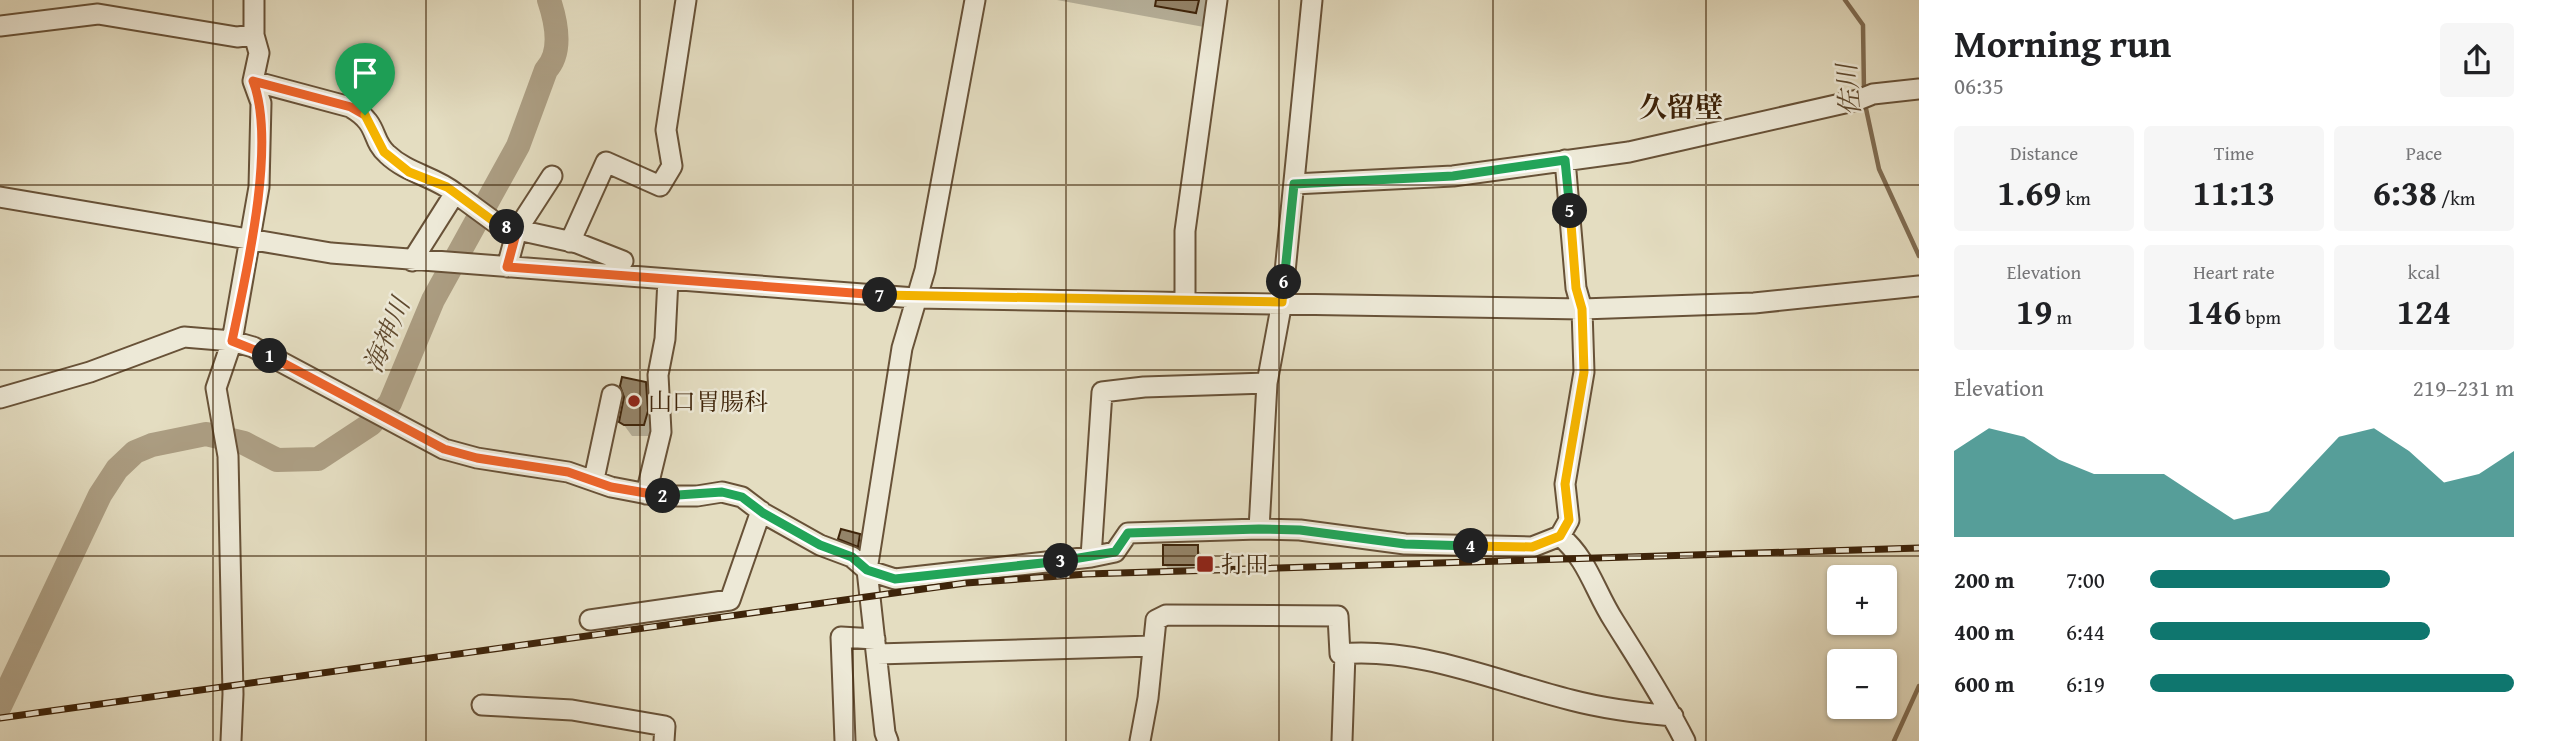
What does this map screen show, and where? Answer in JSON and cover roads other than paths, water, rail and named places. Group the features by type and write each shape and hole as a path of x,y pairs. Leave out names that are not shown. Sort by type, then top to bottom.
{"street":[{"path":"231,741 233,694 228,456 223,413 216,388 232,341 259,187 261,103 253,81 259,53 254,35 254,0"},
{"path":"570,242 606,162 660,186 671,166 666,130 686,0"},
{"path":"888,741 867,570 902,348 925,270 975,0"},
{"path":"1185,301 1185,232 1217,0"},
{"path":"1259,529 1267,383 1282,302 1312,0"},
{"path":"0,26 98,13 237,37 254,35"},
{"path":"253,81 351,107 365,115 384,152 409,172 447,187 500,226 570,242 623,261"},
{"path":"1294,184 1453,176 1629,152 1865,97 1919,89"},
{"path":"0,397 90,372 184,337 232,341 253,347 444,449 477,458 594,479 611,487 646,494 697,496 722,492 742,497 820,545 852,557 867,570 895,579 1091,557 1115,552 1128,533 1300,530 1405,544 1532,547 1560,536 1569,520 1565,484 1584,372 1582,309 1576,288 1565,160"},
{"path":"507,267 517,230 552,176"},
{"path":"418,261 455,193"},
{"path":"0,197 251,240 418,261 915,298 1582,309 1754,303 1919,286"},
{"path":"646,494 661,432 658,375 665,339 668,278"},
{"path":"1091,557 1102,392 1144,387 1267,383"},
{"path":"594,479 612,395"},
{"path":"590,620 730,600 761,511"},
{"path":"1560,536 1581,557 1613,620 1636,652 1685,741"},
{"path":"1140,741 1148,698 1156,620 1166,615 1338,615 1340,654 1425,658 1572,701 1622,711 1673,716"},
{"path":"845,741 841,637 876,647 1152,646"},
{"path":"1342,741 1345,653"},
{"path":"482,705 572,710 665,726 664,741"}],"waterway":[{"name":"海神川","path":"0,706 100,495 117,469 135,452 152,445 206,434 244,443 277,460 318,459 371,424 390,403 433,300 518,146 546,70 555,54 556,27 549,0"},
{"name":"佐川","path":"1845,0 1863,25 1864,91"},
{"name":"佐川","path":"1865,104 1879,169 1919,256"},
{"name":"佐川","path":"1894,741 1919,686"}],"railway":[{"path":"0,718 966,583 1087,574 1919,548"}],"place":[{"name":"山口胃腸科","path":"634,401"},
{"name":"打田","path":"1205,564"}],"district":[{"name":"久留壁","path":"1681,106"}]}
